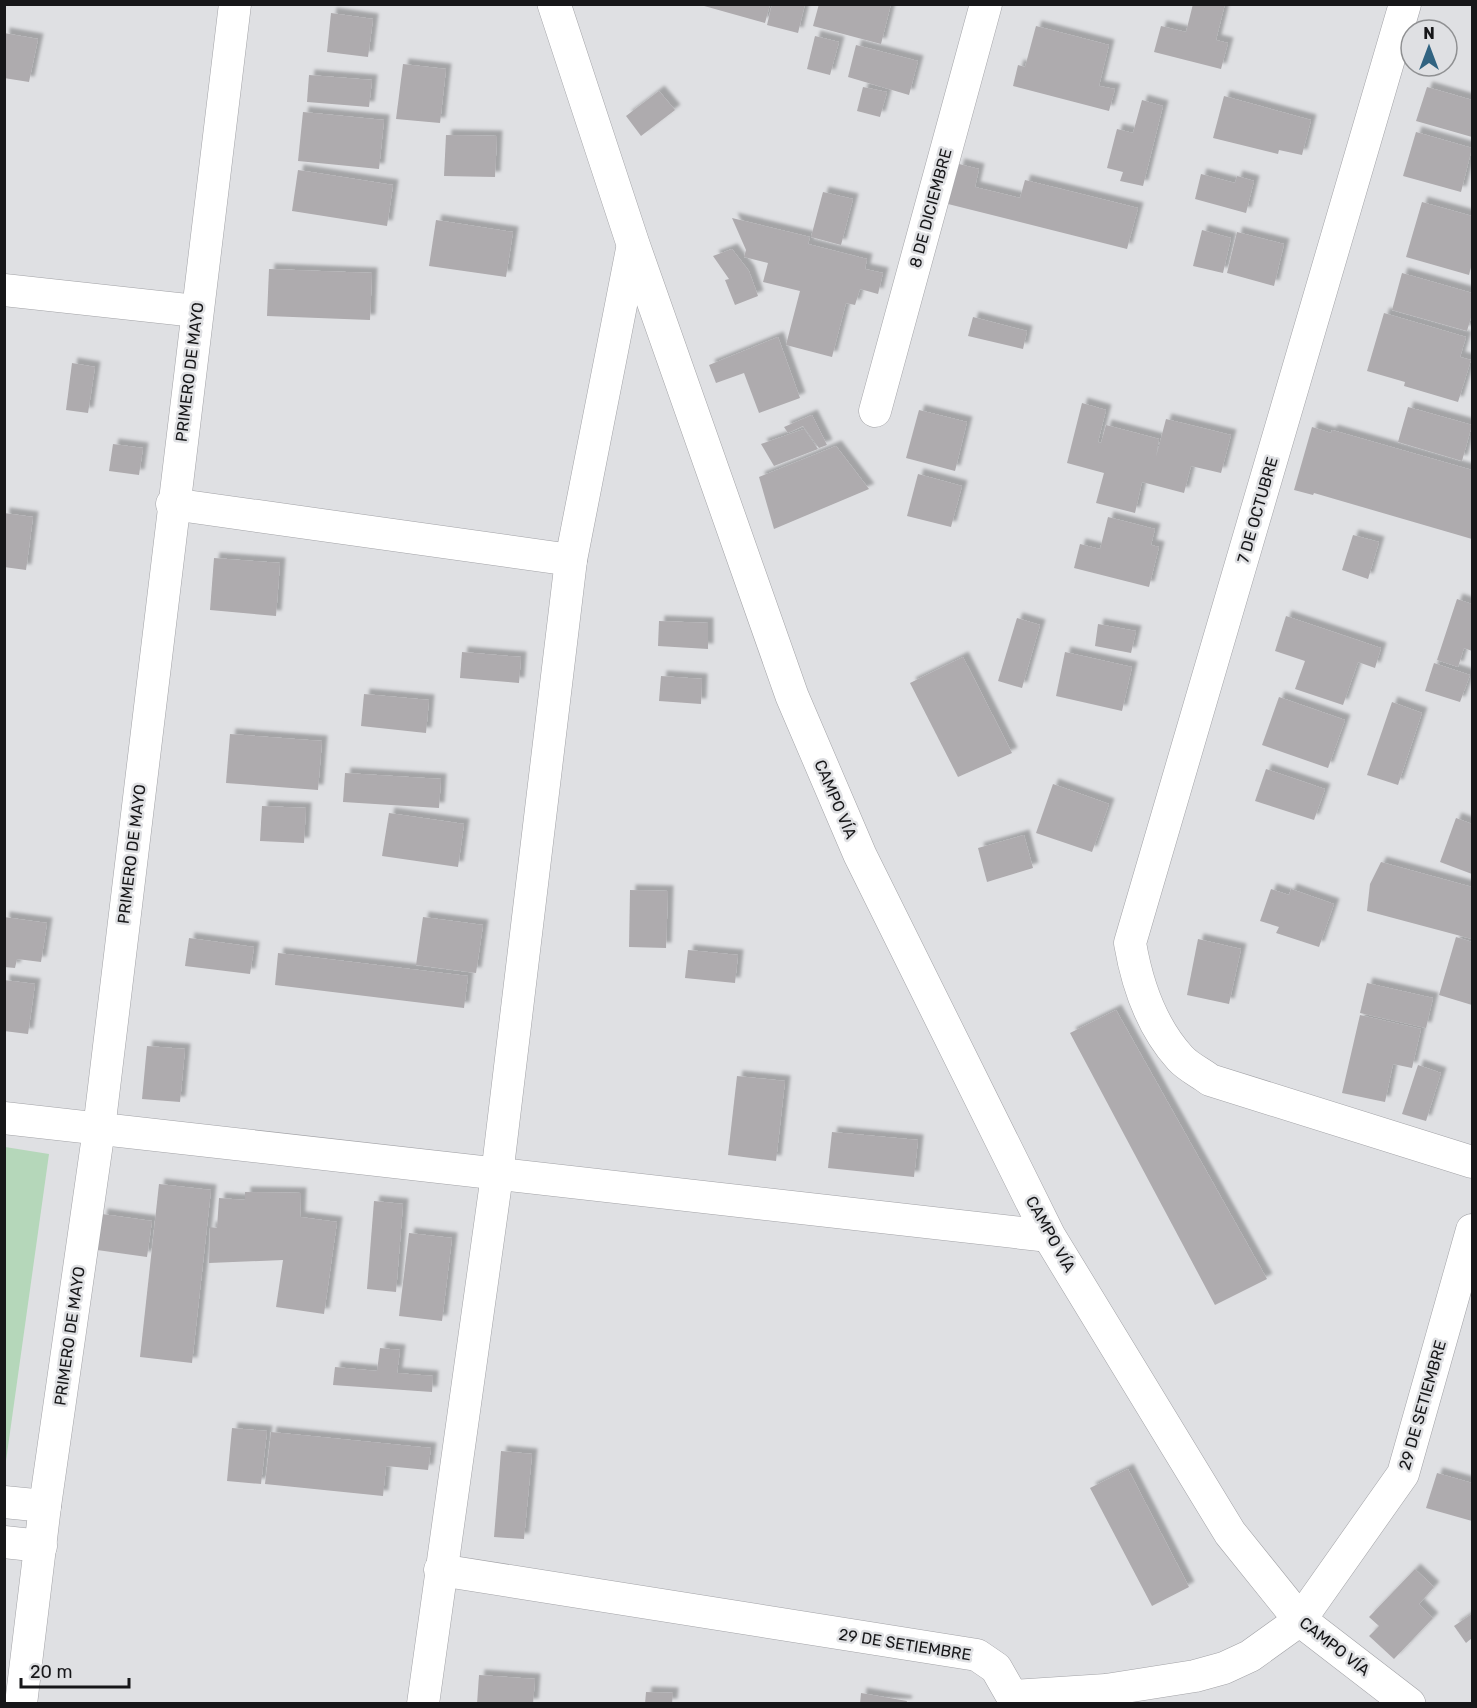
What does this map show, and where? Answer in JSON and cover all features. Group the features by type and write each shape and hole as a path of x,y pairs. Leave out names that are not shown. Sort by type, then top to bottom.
{"street":[{"name":"PRIMERO DE MAYO","path":"21,1704 45,1506 99,1129 172,504 235,4"},
{"name":"CAMPO VÍA","path":"554,4 633,243 792,696 860,855 1049,1236 1230,1533 1300,1620 1410,1704"},
{"name":"8 DE DICIEMBRE","path":"875,411 986,4"},
{"name":"7 DE OCTUBRE","path":"1405,4 1130,943 1137,981 1152,1015 1180,1058 1210,1080 1473,1162"},
{"path":"423,1704 497,1175 571,560 633,243"},
{"path":"4,290 196,311"},
{"path":"172,504 571,560"},
{"path":"4,1118 1049,1236"},
{"name":"29 DE SETIEMBRE","path":"440,1570 976,1655 996,1668 1011,1700 1106,1690 1195,1676 1224,1668 1250,1656 1300,1620 1403,1474 1473,1230"},
{"path":"4,1502 45,1506"},
{"path":"4,1542 41,1546"}],"green space":[{"path":"4,1147 49,1154 5,1468"}],"building":[{"path":"697,4 770,4 765,23"},
{"path":"772,4 805,4 798,33 767,25"},
{"path":"819,4 891,4 881,44 813,26"},
{"path":"1193,4 1225,4 1216,40 1228,43 1221,69 1154,52 1161,26 1186,32"},
{"path":"331,13 373,19 368,57 327,52"},
{"path":"1036,26 1109,45 1099,86 1115,89 1109,111 1013,86 1018,65 1025,67"},
{"path":"4,33 38,39 29,82 4,78"},
{"path":"815,36 839,42 830,75 807,69"},
{"path":"856,45 918,61 909,95 848,77"},
{"path":"403,64 446,69 440,123 396,119"},
{"path":"309,75 372,80 369,107 307,102"},
{"path":"863,87 887,92 880,117 857,111"},
{"path":"1427,87 1472,100 1472,137 1416,121"},
{"path":"659,91 675,110 641,136 626,116"},
{"path":"1224,96 1311,120 1302,155 1279,150 1278,154 1213,138"},
{"path":"1142,100 1163,106 1143,186 1120,181 1123,172 1107,168 1117,129 1133,133"},
{"path":"303,112 384,120 379,169 298,161"},
{"path":"1416,132 1472,148 1461,192 1403,176"},
{"path":"446,135 497,136 495,177 444,176"},
{"path":"959,164 979,169 975,187 1020,198 1025,180 1138,208 1127,249 948,204"},
{"path":"298,170 393,185 387,226 292,211"},
{"path":"1201,174 1235,183 1237,176 1254,181 1246,213 1195,199"},
{"path":"823,192 853,199 841,245 811,237"},
{"path":"1422,202 1472,216 1472,263 1469,275 1406,257"},
{"path":"732,218 810,237 808,244 867,259 865,269 883,273 878,294 860,289 855,305 846,303 832,357 786,345 800,291 763,282 768,263 744,257 746,250"},
{"path":"436,220 513,232 506,277 429,266"},
{"path":"1202,230 1231,238 1223,273 1193,266"},
{"path":"1237,232 1284,244 1274,286 1227,273"},
{"path":"732,249 749,271 758,296 735,305 725,280 729,279 713,256"},
{"path":"269,269 372,273 370,320 267,316"},
{"path":"1402,273 1472,293 1472,314 1467,331 1392,310"},
{"path":"1384,313 1466,337 1460,357 1471,360 1458,402 1404,386 1405,382 1367,371"},
{"path":"973,317 1027,331 1023,349 968,336"},
{"path":"778,337 800,398 759,413 744,373 716,383 709,365"},
{"path":"72,363 95,367 88,413 66,410"},
{"path":"1082,403 1106,410 1098,442 1101,443 1106,425 1159,439 1156,457 1166,419 1231,435 1221,473 1191,466 1184,493 1142,482 1135,513 1096,503 1104,473 1067,463"},
{"path":"1408,407 1472,425 1462,461 1398,442"},
{"path":"919,410 967,422 955,471 906,458"},
{"path":"812,415 827,445 819,448 803,426 788,433 784,427"},
{"path":"1312,427 1331,433 1332,430 1472,470 1472,539 1314,493 1313,495 1294,490"},
{"path":"804,429 818,449 774,466 761,444"},
{"path":"113,444 143,448 139,475 109,471"},
{"path":"836,446 869,489 774,529 759,477"},
{"path":"918,474 962,486 951,527 907,516"},
{"path":"4,513 33,517 26,570 4,567"},
{"path":"1108,517 1155,529 1151,545 1159,547 1149,587 1074,568 1080,544 1100,549"},
{"path":"1353,535 1379,542 1368,579 1342,570"},
{"path":"214,558 280,563 276,616 210,610"},
{"path":"1457,599 1472,604 1472,651 1464,648 1458,667 1437,660"},
{"path":"1286,616 1381,648 1375,668 1358,662 1343,705 1295,689 1305,661 1275,651"},
{"path":"1017,618 1040,625 1022,688 998,681"},
{"path":"659,621 708,623 708,649 658,646"},
{"path":"1098,624 1136,631 1131,653 1095,646"},
{"path":"462,652 521,657 519,683 460,678"},
{"path":"1065,652 1132,667 1122,711 1056,696"},
{"path":"963,657 1012,753 958,777 910,683"},
{"path":"1434,663 1470,675 1460,702 1425,691"},
{"path":"661,676 702,679 701,704 659,701"},
{"path":"364,694 429,700 426,733 361,726"},
{"path":"1279,697 1345,720 1328,768 1262,745"},
{"path":"1392,702 1422,713 1398,785 1367,775"},
{"path":"230,734 322,741 318,790 226,783"},
{"path":"1266,769 1325,789 1314,820 1255,801"},
{"path":"345,773 441,779 439,808 343,802"},
{"path":"1053,784 1109,804 1092,852 1036,833"},
{"path":"262,806 306,808 304,843 260,841"},
{"path":"389,813 464,824 458,867 382,856"},
{"path":"1456,818 1472,824 1472,874 1440,862"},
{"path":"1024,835 1033,868 987,882 978,848"},
{"path":"1381,862 1472,887 1472,939 1367,911 1370,884"},
{"path":"1271,889 1289,895 1291,889 1334,904 1319,947 1276,933 1279,927 1260,921"},
{"path":"630,890 668,891 666,948 629,947"},
{"path":"4,917 47,923 41,962 17,959 15,968 4,967"},
{"path":"423,917 483,925 476,973 416,965"},
{"path":"1456,937 1472,942 1472,1005 1439,995"},
{"path":"189,938 254,947 250,974 185,966"},
{"path":"1198,939 1241,949 1229,1004 1187,995"},
{"path":"688,950 738,955 735,983 685,978"},
{"path":"278,953 468,976 464,1008 275,985"},
{"path":"4,980 35,984 28,1034 4,1031"},
{"path":"1367,983 1433,998 1426,1028 1360,1013"},
{"path":"1116,1010 1267,1279 1215,1305 1070,1033"},
{"path":"1360,1015 1421,1029 1412,1068 1393,1064 1385,1102 1342,1093"},
{"path":"147,1046 185,1049 180,1102 142,1099"},
{"path":"1418,1065 1441,1073 1426,1121 1402,1114"},
{"path":"737,1076 785,1081 776,1161 728,1155"},
{"path":"832,1132 918,1140 914,1177 828,1168"},
{"path":"159,1184 211,1190 192,1363 140,1357"},
{"path":"245,1192 301,1193 300,1217 337,1222 324,1314 276,1307 283,1260 209,1263 210,1227 217,1228 219,1198 245,1200"},
{"path":"374,1201 403,1204 396,1292 367,1289"},
{"path":"102,1214 152,1221 147,1257 97,1250"},
{"path":"409,1233 452,1238 442,1321 399,1316"},
{"path":"380,1348 400,1350 397,1373 433,1376 432,1392 333,1385 335,1367 377,1371"},
{"path":"232,1428 267,1431 261,1484 227,1481"},
{"path":"271,1432 431,1448 428,1470 386,1466 383,1496 265,1484"},
{"path":"501,1451 532,1454 524,1539 494,1537"},
{"path":"1128,1469 1189,1587 1152,1606 1090,1488"},
{"path":"1437,1473 1472,1483 1472,1521 1426,1508"},
{"path":"1415,1569 1434,1587 1419,1604 1433,1618 1394,1659 1369,1636 1379,1626 1369,1617"},
{"path":"1472,1614 1472,1638 1466,1643 1454,1626"},
{"path":"479,1675 535,1679 533,1704 477,1704"},
{"path":"646,1692 673,1693 672,1704 645,1704"},
{"path":"861,1693 907,1701 906,1704 860,1704"}]}
